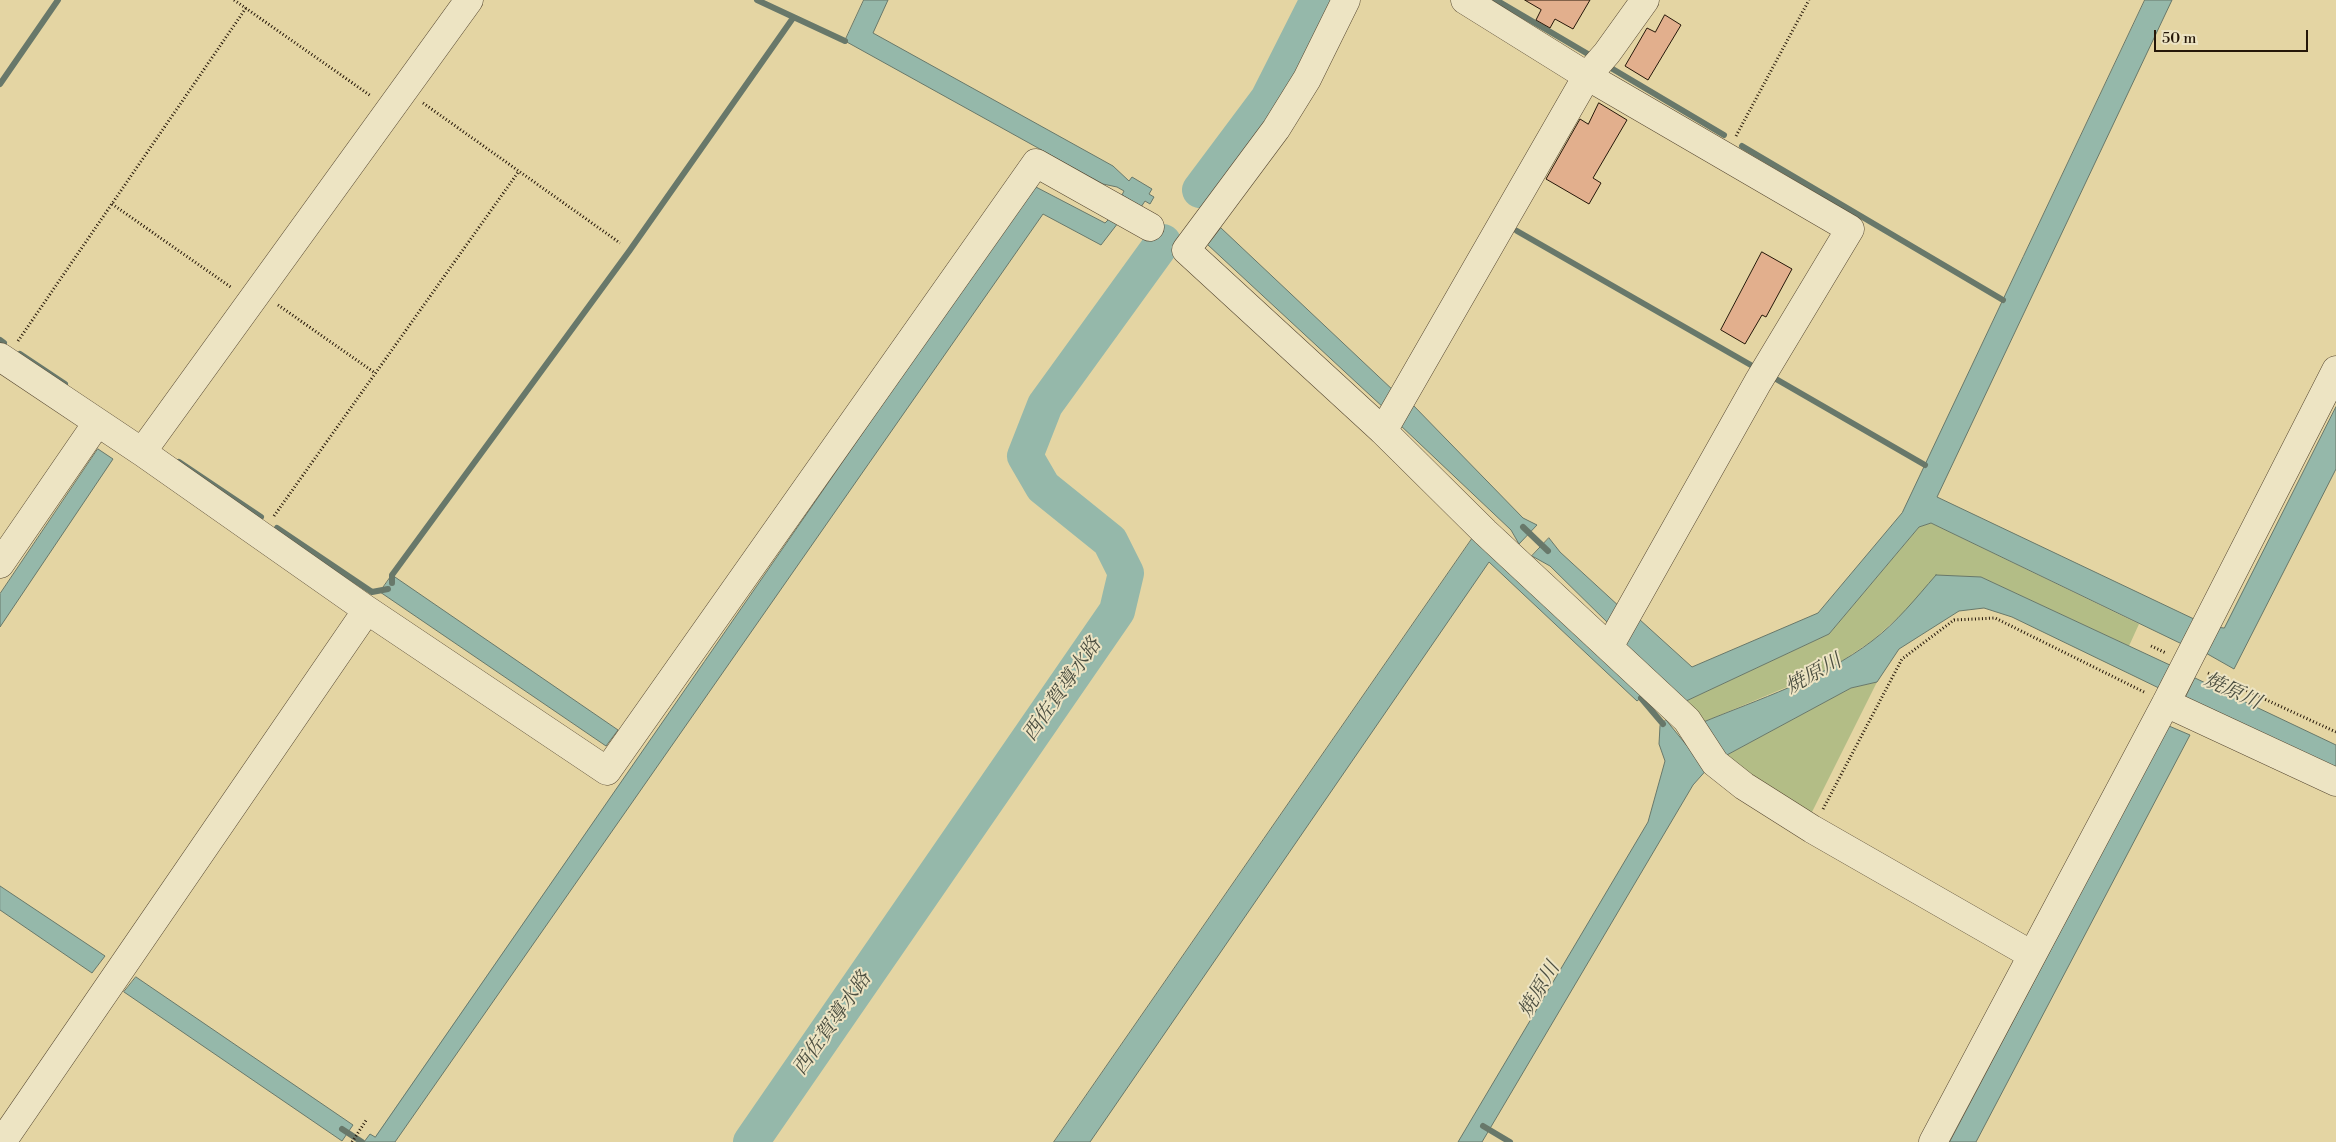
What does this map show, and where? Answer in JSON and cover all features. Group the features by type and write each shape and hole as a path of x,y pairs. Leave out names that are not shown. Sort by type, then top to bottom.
{"street":[{"path":"142,452 469,0"},
{"path":"1346,0 1307,79 1276,129 1186,250 1392,416 1485,532 1618,630 1687,720 1710,756 1744,786 1812,829 2032,956"},
{"path":"1465,0 1587,76 1850,229 1758,382 1618,630"},
{"path":"1392,416 1587,76 1607,54 1645,0"},
{"path":"2,358 142,452 367,610 607,771 1036,163 1150,227"},
{"path":"1934,1142 2190,657 2336,370"},
{"path":"0,564 97,422"},
{"path":"2,1142 367,610"},
{"path":"2166,703 2336,782"}],"path":[{"path":"234,0 519,171 620,243"},
{"path":"1725,156 1810,0"},
{"path":"2,358 246,8"},
{"path":"260,535 519,171"},
{"path":"1812,829 1902,659 1954,620 1995,618 2166,703"},
{"path":"2151,646 2190,657 2336,732"},
{"path":"352,1142 367,1120"}],"green space":[{"path":"1931,523 2139,624 2129,646 1981,577 1903,613 1873,640 1830,669 1701,723 1684,702 1829,634 1919,527"},
{"path":"1877,682 1811,814 1748,778 1725,756 1851,688"}],"shaded area":[{"path":"864,0 888,0 873,33 1113,166 1129,181 1132,177 1152,189 1149,194 1154,197 1150,204 1145,201 1141,207 1122,195 1124,191 1117,187 1103,184 845,41"},
{"path":"2145,0 2172,0 1937,497 2196,620 2184,645 1931,523 1919,527 1829,634 1684,702 1624,642 1639,619 1692,667 1818,613 1902,513"},
{"path":"1034,186 1105,223 1110,218 1118,223 1101,245 1043,214 395,1142 364,1142 370,1134 375,1137"},
{"path":"1221,228 1395,392 1385,409 1208,245"},
{"path":"1411,403 1523,518 1537,525 1519,544 1511,530 1399,424"},
{"path":"2336,407 2336,469 2234,669 2204,652 2216,627 2224,628"},
{"path":"98,449 113,459 0,627 0,594"},
{"path":"1474,536 1643,696 1637,701 1489,562 1090,1142 1054,1142"},
{"path":"1549,538 1560,552 1621,608 1610,625 1550,566 1532,556"},
{"path":"392,575 618,730 606,746 380,592"},
{"path":"1936,575 1981,577 2172,666 2163,690 2012,617 1984,608 1959,611 1899,649 1877,682 1851,688 1725,756 1701,723 1790,687 1853,654 1890,626"},
{"path":"2195,678 2336,745 2336,773 2184,701"},
{"path":"1666,720 1688,747 1697,750 1709,767 1693,785 1482,1142 1458,1142 1648,822 1665,761 1659,744 1660,726"},
{"path":"2169,726 2190,735 1976,1142 1950,1142"},
{"path":"0,886 105,956 92,973 0,910"},
{"path":"136,977 353,1125 342,1141 124,992"}],"building":[{"path":"1525,0 1590,0 1573,29 1555,19 1550,28 1536,20 1541,10"},
{"path":"1665,15 1681,25 1648,80 1625,66 1647,28 1655,32"},
{"path":"1599,103 1627,120 1593,178 1601,183 1589,204 1546,179 1580,119 1588,124"},
{"path":"1762,252 1792,269 1766,317 1762,315 1745,344 1721,330"}],"waterway":[{"path":"0,84 58,0"},
{"path":"757,0 845,41"},
{"name":"西佐賀導水路","path":"1200,190 1268,99 1318,0"},
{"path":"1496,0 1593,57"},
{"path":"392,583 392,575 630,250 793,18"},
{"path":"1611,68 1724,135"},
{"path":"1742,146 2003,300"},
{"path":"1517,231 1756,368"},
{"name":"西佐賀導水路","path":"751,1142 1117,611 1126,573 1110,541 1043,487 1025,456 1045,405 1163,242"},
{"path":"0,340 4,343"},
{"path":"20,354 65,384"},
{"path":"1776,379 1925,465"},
{"path":"179,462 261,517"},
{"path":"1523,527 1548,551"},
{"path":"277,528 372,592 388,589"},
{"path":"1641,698 1663,724"},
{"path":"1483,1126 1510,1142"},
{"path":"342,1129 362,1142"}],"water label":[{"name":"焼原川","path":"1814,675"},
{"name":"焼原川","path":"2232,692"},
{"name":"焼原川","path":"1540,990"}]}
